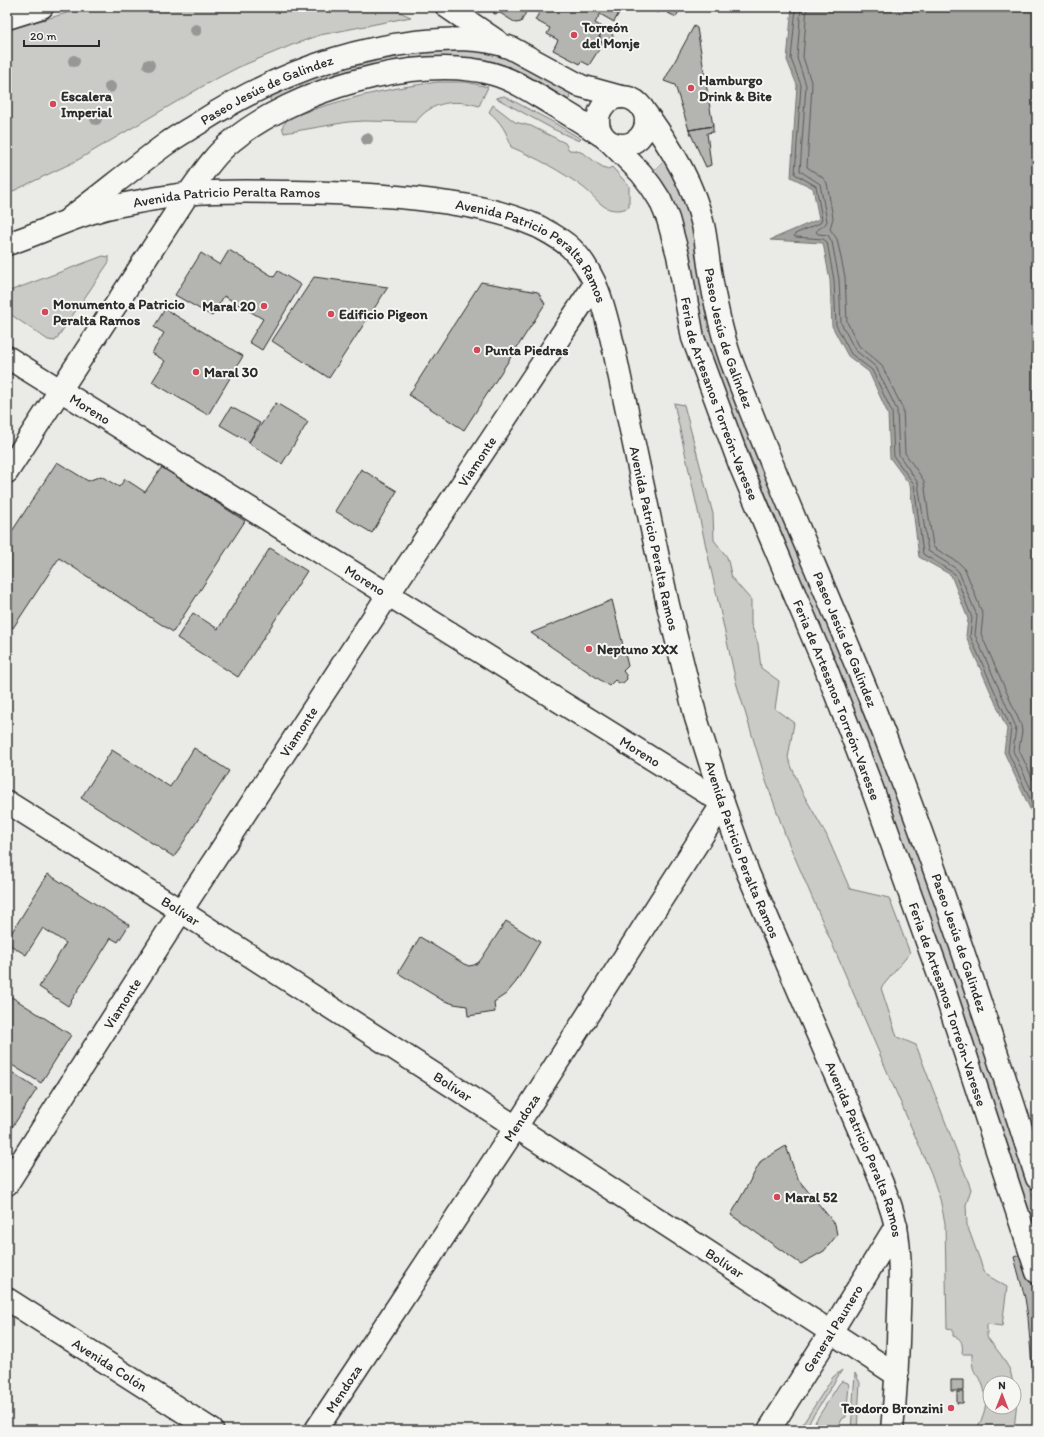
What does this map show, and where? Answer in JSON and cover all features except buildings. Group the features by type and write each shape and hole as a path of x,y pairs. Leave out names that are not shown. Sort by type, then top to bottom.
{"street":[{"path":"7,18 42,7"},
{"name":"Paseo Jesús de Galindez","path":"447,7 501,44 580,86 621,97"},
{"name":"Paseo Jesús de Galindez","path":"64,222 166,144 225,106 293,73 319,63 362,50 402,44 459,39 501,44"},
{"name":"Paseo Jesús de Galindez","path":"7,472 188,194 208,167 231,142 253,126 280,110 358,80 394,73 435,68 459,68 481,71 500,76 518,84 606,139"},
{"path":"621,97 633,100 642,108 646,123 644,131 640,137 628,145 620,146 606,139 598,128 597,121 600,110 610,100 621,97"},
{"name":"Paseo Jesús de Galindez","path":"642,108 676,158 696,204 703,225 714,296 730,358 759,432 875,712 901,780 953,924 1037,1178"},
{"name":"Feria de Artesanos Torreón-Varesse","path":"606,139 641,173 660,200 668,219 678,255 693,338 740,465 825,666 878,802 944,989 1037,1272"},
{"name":"Avenida Patricio Peralta Ramos","path":"7,244 64,222 109,208 188,194 250,192 343,193 414,197 481,208 523,220 549,232 571,247 584,263 595,284 605,311 668,605 696,718 723,803 748,873 879,1175 896,1226 899,1251 900,1284 897,1375 892,1430"},
{"name":"Viamonte","path":"7,1184 181,911 388,594 595,284"},
{"name":"Moreno","path":"7,357 723,803"},
{"name":"Bolívar","path":"7,802 181,911 516,1126 897,1375"},
{"name":"Mendoza","path":"316,1430 516,1126 723,803"},
{"name":"General Paunero","path":"769,1430 896,1226"},
{"name":"Avenida Colón","path":"7,1299 212,1430"}],"shaded area":[{"path":"88,7 388,7 411,17 320,35 239,67 210,82 76,161 7,194 7,30"},
{"path":"451,48 498,53 571,90 569,100 516,70 487,60 454,58 411,61 410,52"},
{"path":"396,54 398,63 273,103 270,100 270,95 335,68"},
{"path":"438,82 466,82 488,87 479,106 453,102 436,106 422,115 416,122 348,122 284,133 283,131 283,125 286,122 285,119 323,106 399,88"},
{"path":"504,96 581,139 579,141 553,129 496,98"},
{"path":"493,105 515,122 531,126 565,143 569,150 575,150 585,154 602,167 608,169 612,167 629,186 629,207 620,210 613,210 605,207 584,188 558,170 511,147 503,128 489,112"},
{"path":"666,159 679,185 844,657 932,891 1037,1209 1037,1241 936,932 834,661 711,360 653,171"},
{"path":"103,256 109,257 109,262 55,341 48,340 7,312 7,292"},
{"path":"674,403 684,405 713,514 714,540 727,557 732,578 751,600 751,624 758,644 761,668 779,681 775,709 794,723 788,758 802,792 826,834 850,889 889,898 910,953 881,988 897,1037 916,1045 971,1189 966,1205 967,1225 985,1274 1007,1287 1002,1326 987,1324 987,1337 1001,1355 1010,1370 1011,1375 982,1375 982,1383 975,1373 972,1362 972,1354 962,1354 961,1340 953,1336 953,1329 947,1328 945,1223 940,1199 931,1173 786,837 766,781 736,682"},
{"path":"842,1370 804,1430 799,1430 833,1377"},
{"path":"855,1373 860,1383 857,1430 851,1430"},
{"path":"842,1381 848,1383 849,1386 846,1417 843,1418 836,1430 810,1430 839,1384"},
{"path":"983,1415 1016,1415 1014,1430 975,1430"}],"water":[{"path":"792,7 1037,7 1037,824 1004,752 1007,729 966,636 968,619 951,575 919,557 910,485 890,458 888,414 869,372 848,356 832,326 830,280 823,243 770,240 819,219 813,188 791,177 797,85 787,60"}],"place":[{"name":"Torreón del Monje","path":"574,35"},
{"name":"Hamburgo Drink & Bite","path":"691,88"},
{"name":"Escalera Imperial","path":"53,104"},
{"name":"Maral 20","path":"264,306"},
{"name":"Monumento a Patricio Peralta Ramos","path":"45,312"},
{"name":"Edificio Pigeon","path":"331,314"},
{"name":"Punta Piedras","path":"477,350"},
{"name":"Maral 30","path":"196,372"},
{"name":"Neptuno XXX","path":"589,649"},
{"name":"Maral 52","path":"777,1197"},
{"name":"Teodoro Bronzini","path":"951,1408"}]}
